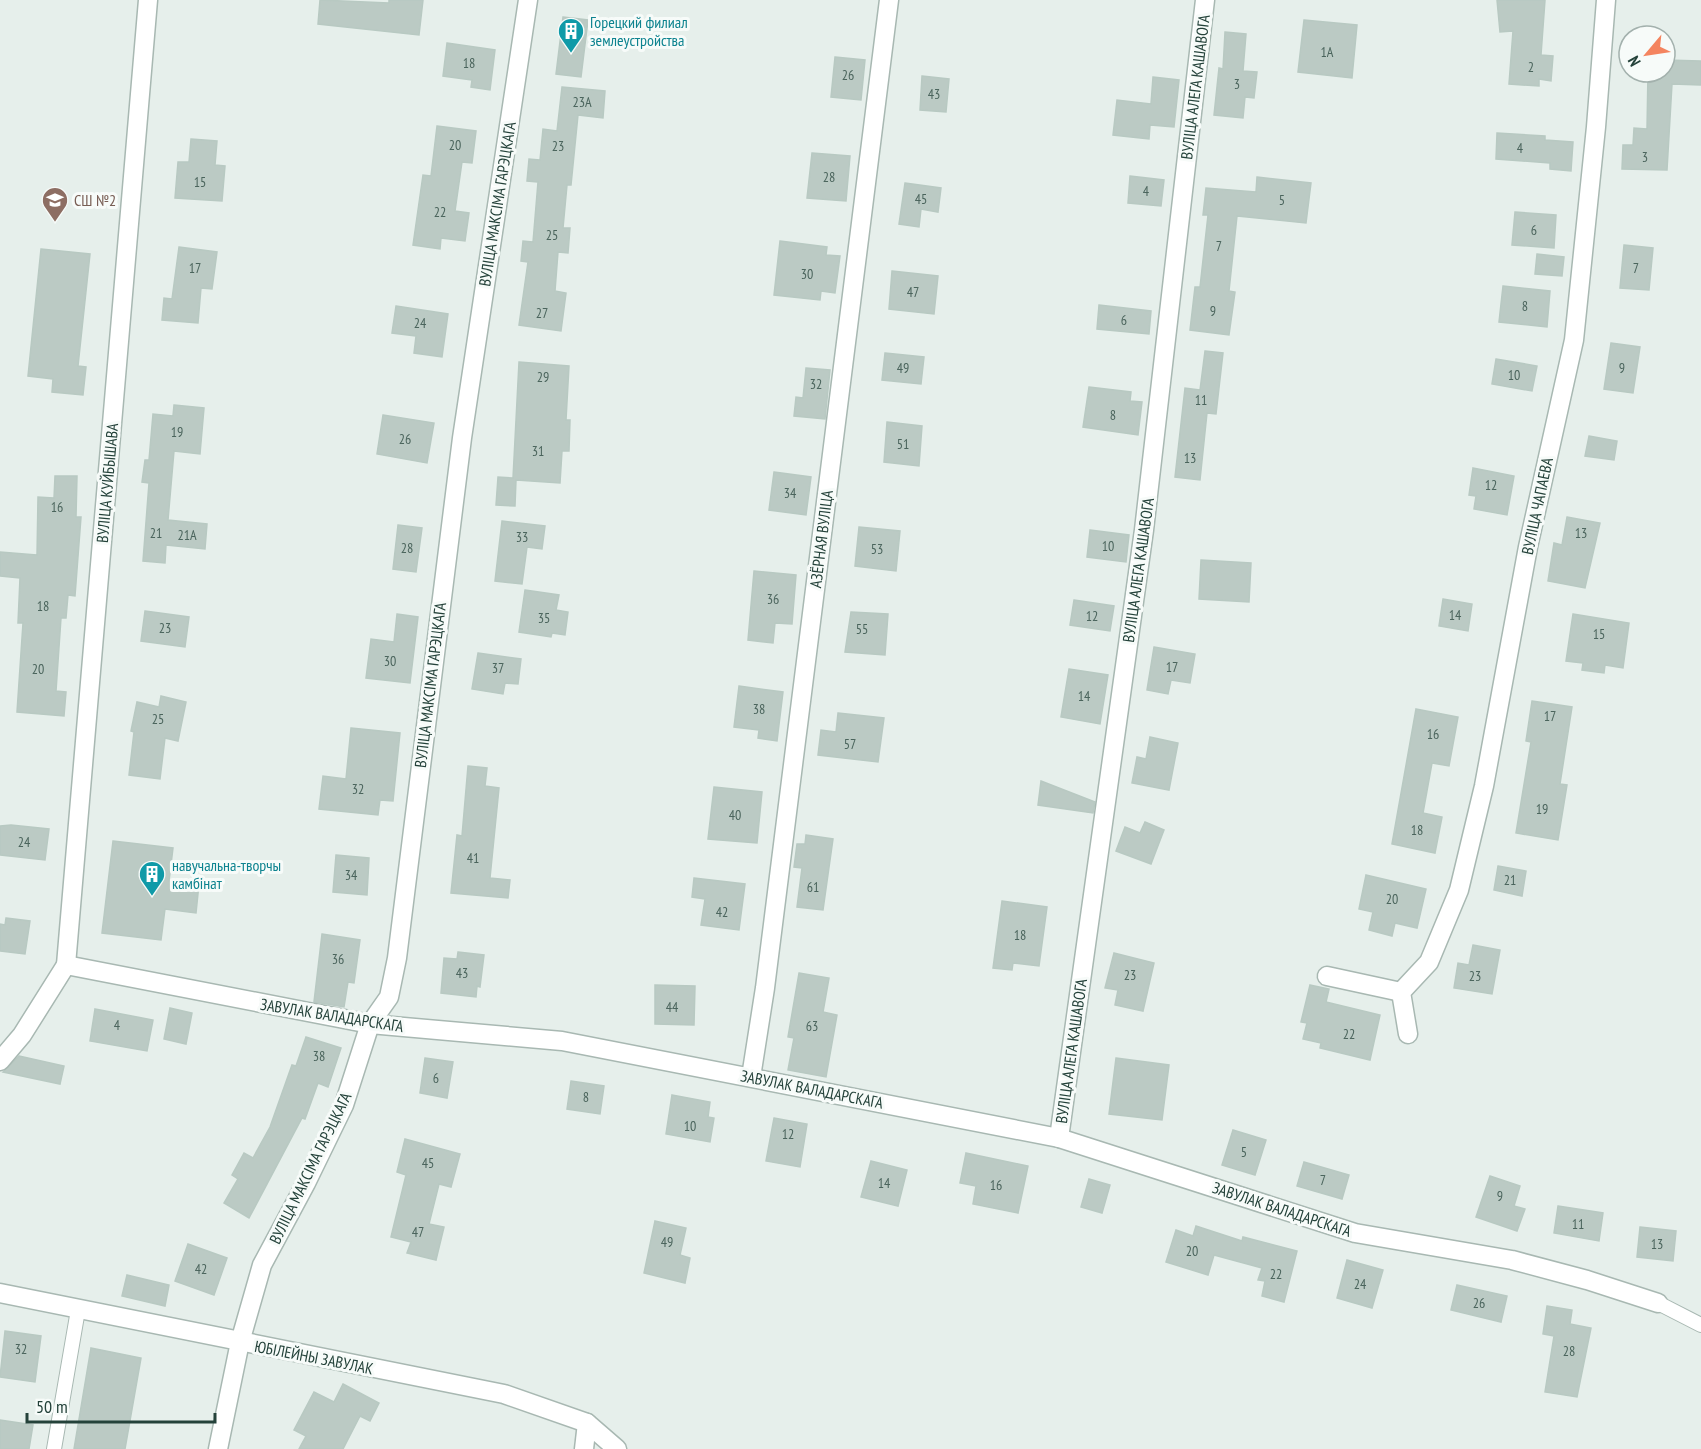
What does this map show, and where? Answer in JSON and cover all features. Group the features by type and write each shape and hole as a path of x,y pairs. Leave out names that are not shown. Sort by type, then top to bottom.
{"street":[{"name":"ВУЛІЦА КУЙБЫШАВА","path":"66,965 148,0"},
{"name":"ВУЛІЦА МАКСІМА ГАРЭЦКАГА","path":"240,1342 262,1264 306,1183 344,1105 370,1024 389,997 397,958 461,450 528,0"},
{"name":"АЗЁРНАЯ ВУЛІЦА","path":"750,1077 765,988 889,0"},
{"name":"ВУЛІЦА АЛЕГА КАШАВОГА","path":"1059,1138 1144,530 1204,0"},
{"name":"ВУЛІЦА ЧАПАЕВА","path":"1401,992 1429,963 1459,890 1484,786 1528,547 1574,340 1596,127 1606,0"},
{"name":"ЗАВУЛАК ВАЛАДАРСКАГА","path":"66,965 370,1024 562,1041 1059,1138 1355,1233 1512,1260 1587,1280 1658,1303"},
{"path":"0,1061 21,1035 66,965"},
{"path":"1327,976 1401,992 1408,1034"},
{"name":"ЮБІЛЕЙНЫ ЗАВУЛАК","path":"0,1293 504,1394 586,1423 617,1449"},
{"path":"218,1449 240,1342"},
{"path":"584,1449 586,1423"}],"lane":[{"path":"1658,1303 1701,1325"},
{"path":"54,1449 78,1310"}],"building":[{"path":"320,0 389,3 389,0 423,0 419,35 318,24"},
{"path":"1497,0 1545,0 1541,55 1553,56 1551,81 1539,79 1539,86 1509,84 1513,31 1500,32"},
{"name":"Горецкий филиал землеустройства","path":"563,17 588,20 581,77 556,74"},
{"path":"1304,20 1357,25 1352,78 1298,72"},
{"path":"1225,32 1246,34 1243,71 1257,72 1254,98 1245,97 1243,118 1214,115 1219,68 1223,69"},
{"path":"447,43 495,50 490,90 471,87 472,80 443,76"},
{"path":"835,57 865,60 861,100 831,97"},
{"path":"1677,60 1701,61 1701,85 1672,84 1677,84"},
{"path":"922,76 949,79 946,112 920,110"},
{"path":"1153,77 1179,80 1174,127 1150,125 1149,139 1113,135 1117,100 1151,104"},
{"path":"1648,84 1672,84 1667,170 1622,169 1623,145 1633,145 1634,128 1647,129"},
{"path":"562,87 605,91 603,118 578,115 571,185 567,185 563,228 570,228 568,253 558,252 555,291 566,293 561,331 519,325 528,262 521,261 523,241 533,242 538,182 527,181 529,159 540,160 543,129 557,131"},
{"path":"437,126 476,131 472,163 462,162 455,211 469,213 465,241 441,238 440,249 413,245 423,175 431,176"},
{"path":"1497,133 1545,136 1545,140 1573,142 1571,171 1550,169 1550,163 1496,159"},
{"path":"191,139 217,141 215,165 225,166 222,201 175,198 178,162 189,162"},
{"path":"812,153 850,156 846,201 807,198"},
{"path":"1130,176 1164,180 1161,206 1128,203"},
{"path":"1257,177 1311,183 1306,223 1237,216 1229,291 1235,292 1229,335 1190,330 1195,287 1200,287 1208,215 1203,215 1206,188 1256,192"},
{"path":"905,183 941,188 938,212 921,209 919,227 899,224"},
{"path":"1515,212 1556,215 1554,248 1512,245"},
{"path":"780,241 827,247 826,255 840,256 835,293 821,291 820,300 774,295"},
{"path":"1624,245 1653,248 1649,290 1620,288"},
{"path":"179,247 217,252 212,289 201,288 198,323 162,320 164,298 172,299"},
{"path":"41,249 90,254 78,366 86,367 83,395 52,392 53,379 28,376"},
{"path":"1537,254 1564,257 1562,276 1535,274"},
{"path":"892,271 938,276 934,314 889,309"},
{"path":"1503,286 1550,291 1547,327 1499,322"},
{"path":"1099,305 1151,311 1149,334 1097,329"},
{"path":"396,306 448,314 442,357 414,353 416,336 392,333"},
{"path":"1611,343 1640,347 1633,393 1604,389"},
{"path":"1205,351 1223,353 1216,414 1207,413 1200,480 1175,477 1185,388 1200,390"},
{"path":"885,353 924,357 921,384 882,380"},
{"path":"1496,359 1537,366 1532,391 1492,384"},
{"path":"519,362 569,366 566,420 570,420 569,451 562,451 560,483 516,480 515,506 496,505 498,477 513,478"},
{"path":"806,368 830,370 825,419 794,416 796,397 803,398"},
{"path":"1089,387 1131,392 1130,401 1142,402 1138,435 1083,427"},
{"path":"174,405 204,408 200,454 174,451 168,520 207,524 205,549 166,545 165,563 143,561 149,483 142,482 145,460 149,460 153,414 173,416"},
{"path":"383,415 434,423 427,463 377,454"},
{"path":"887,422 922,426 919,466 884,462"},
{"path":"1589,436 1617,441 1614,460 1585,456"},
{"path":"1473,468 1514,476 1507,515 1474,509 1476,496 1469,495"},
{"path":"774,472 811,477 806,515 769,510"},
{"path":"55,476 77,476 76,517 81,517 75,596 68,595 66,618 61,618 56,691 66,692 64,716 17,712 23,623 18,623 20,578 0,576 0,552 37,555 38,497 54,498"},
{"path":"1567,517 1600,523 1585,588 1548,581 1554,543 1562,545"},
{"path":"502,521 545,526 542,549 527,547 522,584 495,581"},
{"path":"398,525 422,528 416,572 393,569"},
{"path":"859,527 900,531 896,571 855,566"},
{"path":"1090,530 1129,535 1126,562 1087,557"},
{"path":"1201,560 1251,563 1249,602 1199,599"},
{"path":"754,571 796,575 792,624 775,623 773,643 748,640"},
{"path":"525,590 559,595 556,610 568,612 565,635 552,633 551,637 519,632"},
{"path":"1443,599 1472,604 1468,631 1439,626"},
{"path":"1074,600 1114,606 1110,631 1070,625"},
{"path":"145,611 189,617 185,647 141,641"},
{"path":"851,612 888,614 885,655 845,652"},
{"path":"397,614 418,617 410,683 366,678 371,639 394,642"},
{"path":"1573,614 1629,623 1623,668 1605,665 1604,673 1582,670 1583,663 1566,661"},
{"path":"1154,647 1195,654 1190,683 1171,680 1168,694 1147,690"},
{"path":"478,653 521,659 518,684 505,683 503,694 472,689"},
{"path":"1069,669 1108,675 1100,724 1061,717"},
{"path":"739,686 783,692 777,741 758,738 759,730 734,727"},
{"path":"161,696 186,702 178,741 165,738 160,779 129,775 134,732 131,731 137,702 159,707"},
{"path":"1532,701 1572,707 1560,784 1567,785 1558,840 1516,833 1531,742 1526,741"},
{"path":"1416,709 1458,717 1449,766 1432,763 1423,813 1442,817 1435,853 1392,844"},
{"path":"838,713 884,718 878,762 818,755 821,730 836,732"},
{"path":"351,728 400,733 393,801 380,800 378,815 319,809 323,776 346,779"},
{"path":"1150,737 1178,743 1169,790 1132,783 1137,757 1146,759"},
{"path":"468,766 487,768 485,786 499,788 490,878 510,880 508,898 451,893 457,835 462,836"},
{"path":"1041,781 1095,802 1093,813 1038,805"},
{"path":"714,787 762,792 757,843 708,839"},
{"path":"1145,822 1164,830 1151,864 1116,851 1125,827 1140,833"},
{"path":"0,826 49,829 45,860 0,855"},
{"path":"806,835 833,839 823,910 797,907 802,868 794,867 797,844 805,844"},
{"name":"навучальна-творчы камбінат","path":"113,841 173,848 169,881 199,884 196,913 165,909 161,940 102,933"},
{"path":"336,855 369,858 367,895 333,892"},
{"path":"1498,866 1526,871 1522,896 1494,890"},
{"path":"1366,875 1426,889 1417,928 1395,923 1392,936 1369,930 1373,912 1359,909"},
{"path":"694,878 745,884 739,930 701,925 705,899 692,897"},
{"path":"1002,901 1047,907 1039,966 1013,963 1012,970 993,968"},
{"path":"6,918 30,921 25,954 0,951 0,924 5,925"},
{"path":"322,934 360,940 354,983 348,982 344,1007 314,1002"},
{"path":"1473,945 1500,950 1492,994 1454,988 1458,963 1469,965"},
{"path":"458,952 484,955 480,987 477,986 476,997 441,993 444,958 457,959"},
{"path":"1114,953 1154,963 1143,1011 1115,1005 1118,990 1105,988"},
{"path":"799,973 829,978 823,1012 837,1015 826,1077 788,1070 794,1038 788,1037"},
{"path":"655,985 695,986 694,1025 655,1024"},
{"path":"1310,985 1329,989 1326,1002 1380,1015 1370,1060 1320,1048 1321,1043 1303,1039 1307,1023 1301,1022"},
{"path":"170,1008 192,1013 186,1044 164,1039"},
{"path":"95,1009 153,1020 147,1051 90,1041"},
{"path":"306,1037 341,1048 328,1087 318,1083 305,1119 302,1118 249,1218 224,1203 238,1179 232,1175 244,1153 253,1158 270,1127 292,1065 296,1066"},
{"path":"19,1056 64,1066 60,1084 3,1072"},
{"path":"425,1058 453,1062 447,1098 420,1093"},
{"path":"1116,1058 1169,1065 1162,1120 1109,1114"},
{"path":"571,1081 604,1086 600,1114 567,1109"},
{"path":"672,1095 710,1102 708,1117 714,1118 710,1142 666,1134"},
{"path":"774,1118 807,1124 800,1167 766,1161"},
{"path":"1233,1130 1266,1140 1255,1175 1222,1165"},
{"path":"405,1139 460,1154 451,1187 439,1184 429,1224 444,1227 436,1260 407,1253 411,1242 391,1237 406,1175 397,1172"},
{"path":"966,1153 1028,1166 1018,1213 973,1204 976,1186 960,1183"},
{"path":"871,1161 907,1170 898,1206 861,1197"},
{"path":"1304,1162 1349,1175 1342,1199 1297,1186"},
{"path":"1490,1176 1520,1186 1514,1206 1525,1209 1517,1231 1476,1217"},
{"path":"1089,1179 1110,1185 1102,1213 1081,1207"},
{"path":"1558,1206 1603,1213 1599,1241 1554,1233"},
{"path":"655,1221 686,1228 680,1255 690,1258 685,1283 644,1273"},
{"path":"1196,1226 1242,1241 1243,1237 1297,1251 1284,1302 1262,1296 1265,1281 1258,1280 1262,1268 1214,1255 1208,1275 1166,1262 1176,1230 1193,1236"},
{"path":"1640,1227 1676,1231 1673,1261 1637,1257"},
{"path":"188,1244 227,1258 214,1295 175,1281"},
{"path":"1347,1260 1383,1270 1372,1308 1337,1298"},
{"path":"127,1275 169,1285 165,1306 122,1296"},
{"path":"1457,1285 1507,1296 1501,1322 1451,1310"},
{"path":"1547,1306 1572,1310 1570,1324 1591,1328 1577,1397 1545,1392 1554,1336 1543,1334"},
{"path":"5,1331 41,1336 35,1382 0,1377"},
{"path":"91,1348 141,1358 125,1449 74,1449"},
{"path":"343,1384 379,1403 370,1421 360,1416 343,1449 299,1449 306,1436 294,1430 314,1392 334,1402"},
{"path":"0,1420 33,1425 29,1449 0,1449"}],"place":[{"name":"Горецкий филиал землеустройства","path":"571,54"},
{"name":"СШ №2","path":"55,223"},
{"name":"навучальна-творчы камбінат","path":"152,897"}]}
